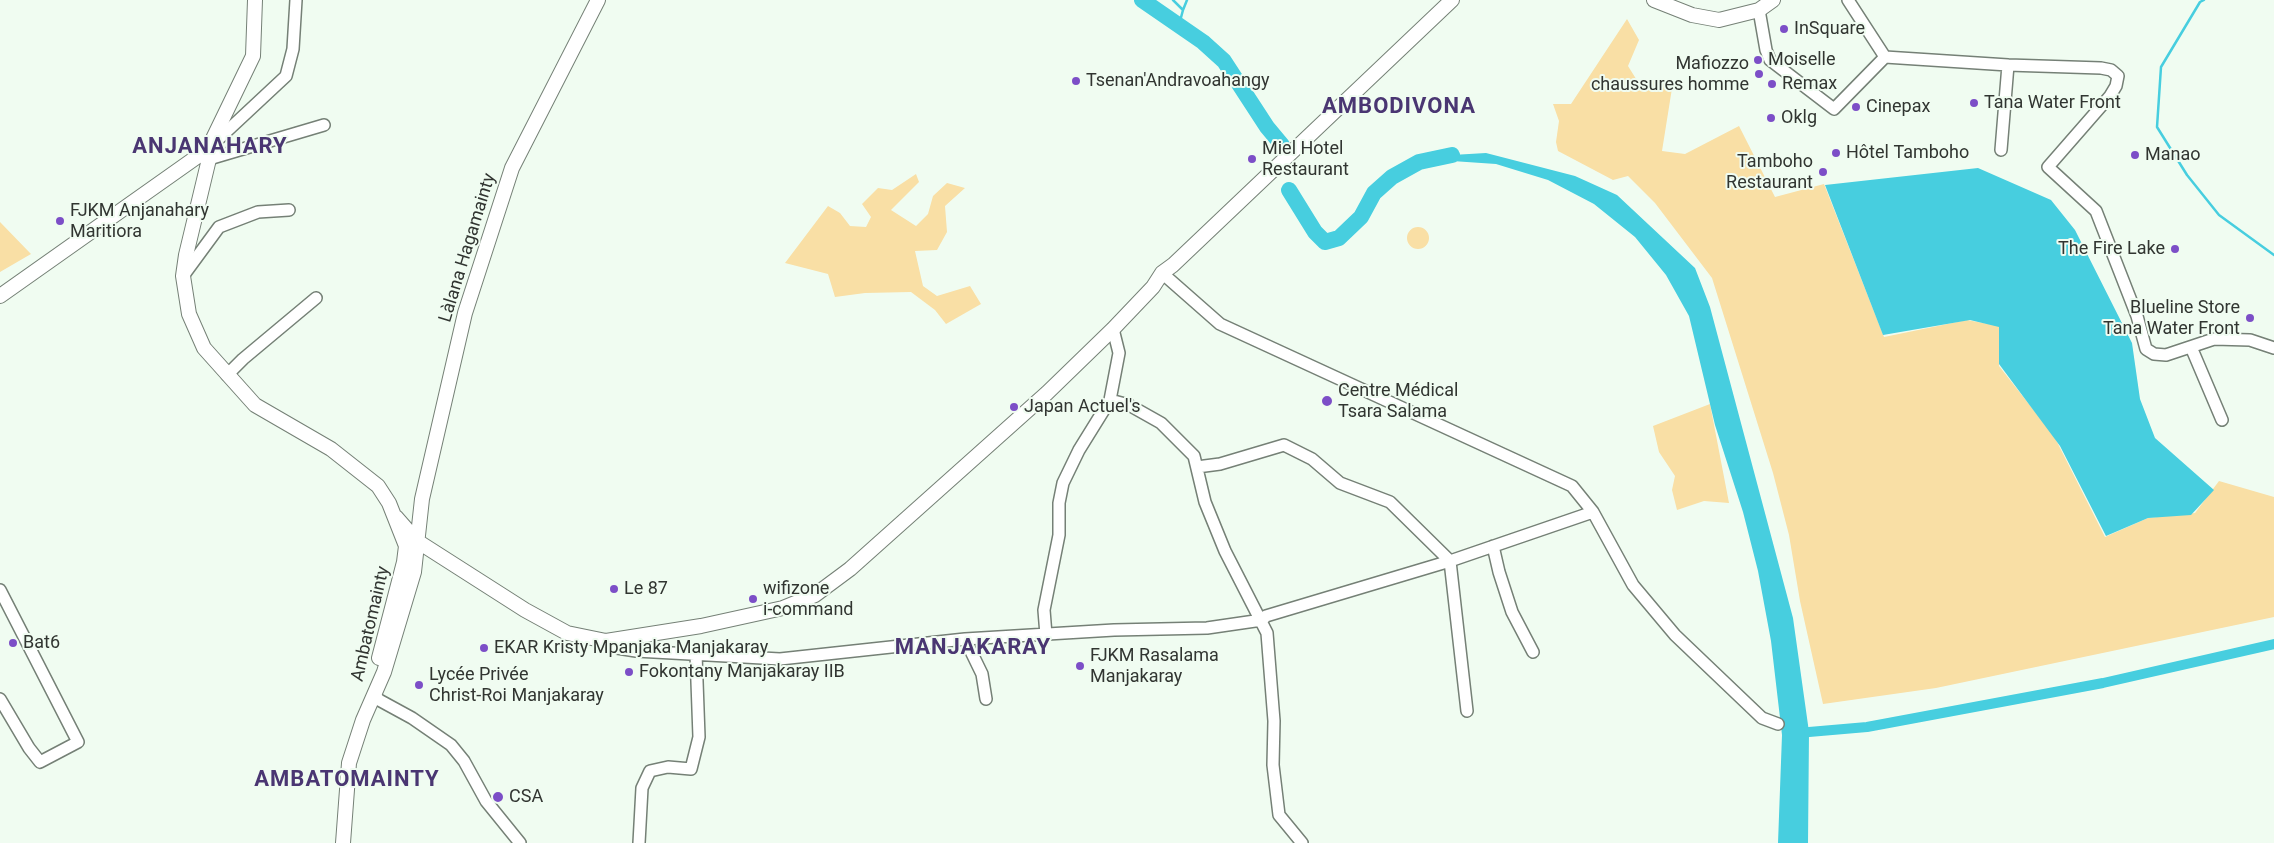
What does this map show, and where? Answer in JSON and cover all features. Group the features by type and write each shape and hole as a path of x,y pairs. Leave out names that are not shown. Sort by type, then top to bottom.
{"main road":[{"path":"255,0 253,56 209,154 186,255 183,276 189,314 202,343 227,375 255,405 331,449 378,486 416,546 424,552 451,565 567,633 606,641 701,626 783,608 815,595 850,569 970,463 1113,329 1173,265 1464,0"},
{"name":"Làlana Hagamainty","path":"416,546 422,499 465,313 512,168 598,0"},
{"path":"1364,90 1452,0"},
{"path":"1654,0 1692,15 1719,20 1759,10 1773,0"},
{"path":"0,296 209,154"},
{"path":"389,503 405,514 410,514 416,511 422,499"},
{"name":"Ambatomainty","path":"374,694 376,671 404,562 406,546 396,517"},
{"path":"418,523 423,544 451,565"},
{"path":"404,562 416,546"},
{"name":"Ambatomainty","path":"344,843 350,763 363,720 384,672 414,572 416,546"},
{"path":"414,572 422,559 427,556 451,565"}],"street":[{"path":"209,154 286,76 293,49 296,0"},
{"path":"1848,0 1885,57"},
{"path":"1759,10 1766,50 1770,60 1834,109 1885,57 2111,70 2118,76 2116,86 2110,96 2048,167 2096,211 2137,316 2146,349 2154,354 2166,355 2192,348 2214,339 2250,340 2274,348"},
{"path":"2001,150 2008,65"},
{"path":"209,154 324,125"},
{"path":"183,276 219,227 258,212 289,210"},
{"path":"1165,275 1220,324 1572,486 1593,512 1633,585 1675,635 1762,718 1778,724"},
{"path":"227,375 242,359 316,298"},
{"path":"1046,635 1044,610 1059,535 1059,503 1063,483 1079,450 1110,400 1119,353 1113,329"},
{"path":"2192,348 2222,420"},
{"path":"1110,400 1129,405 1161,424 1194,456 1205,502 1225,551 1268,633 1274,722 1273,765 1279,815 1302,843"},
{"path":"1197,467 1220,464 1284,445 1312,458 1340,483 1390,502 1450,561 1467,711"},
{"path":"606,641 617,648 636,651 780,658 965,639 1114,630 1207,628 1262,620 1266,616 1450,561 1593,512"},
{"path":"1493,546 1512,612 1533,652"},
{"path":"0,590 78,742 40,762 29,748 0,699"},
{"path":"965,639 982,674 986,699"},
{"path":"639,843 642,788 650,770 668,767 691,769 699,737 696,654"},
{"path":"374,694 379,700 412,718 451,745 464,761 486,801 520,843"}],"shaded area":[{"path":"1627,19 1639,40 1628,66 1638,82 1659,80 1673,82 1662,151 1685,154 1739,126 1775,197 1824,184 1884,337 1967,320 1999,326 1999,366 2054,436 2105,537 2148,518 2195,513 2219,481 2274,497 2274,617 1936,688 1823,704 1800,601 1789,535 1773,473 1712,278 1655,203 1628,176 1613,180 1558,151 1556,142 1559,121 1553,104 1571,104"},
{"path":"916,174 919,182 891,210 916,226 928,214 933,196 947,183 965,188 945,206 947,232 937,250 915,251 923,286 937,296 970,286 981,304 946,324 935,310 911,292 865,293 835,297 828,274 785,263 828,206 840,213 850,226 866,227 871,217 862,204 878,188 892,190"},
{"path":"0,222 31,254 0,272"},
{"path":"1418,227 1426,230 1429,238 1426,246 1418,249 1410,246 1407,238 1410,230"},
{"path":"1710,404 1729,503 1704,501 1677,510 1672,490 1675,476 1659,452 1653,426"}],"water":[{"path":"1486,153 1575,176 1617,195 1695,268 1710,307 1793,618 1809,732 1808,843 1778,843 1782,735 1771,641 1758,571 1743,512 1715,425 1689,316 1666,275 1635,237 1594,204 1548,180 1496,164 1452,161 1452,155"},
{"path":"1978,168 2051,200 2075,230 2132,343 2140,399 2155,438 2214,490 2191,515 2148,518 2106,536 2060,446 1999,364 1999,327 1970,320 1883,335 1825,185"}],"waterway":[{"path":"1142,0 1203,42 1224,61 1267,127 1282,145"},
{"path":"1173,0 1183,10 1179,25"},
{"path":"1183,10 1187,0"},
{"path":"2204,0 2200,2 2161,67 2157,127 2187,175 2219,215 2274,255"},
{"path":"1289,190 1315,232 1325,242 1339,238 1361,217 1374,193 1392,177 1419,162 1452,155"},
{"path":"1809,732 1867,727 2103,683 2274,644"}],"place":[{"name":"InSquare","path":"1784,29"},
{"name":"Moiselle","path":"1758,60"},
{"name":"Mafiozzo chaussures homme","path":"1759,74"},
{"name":"Tsenan'Andravoahangy","path":"1076,81"},
{"name":"Remax","path":"1772,84"},
{"name":"Tana Water Front","path":"1974,103"},
{"name":"Cinepax","path":"1856,107"},
{"name":"Oklg","path":"1771,118"},
{"name":"Hôtel Tamboho","path":"1836,153"},
{"name":"Manao","path":"2135,155"},
{"name":"Miel Hotel Restaurant","path":"1252,159"},
{"name":"Tamboho Restaurant","path":"1823,172"},
{"name":"FJKM Anjanahary Maritiora","path":"60,221"},
{"name":"The Fire Lake","path":"2175,249"},
{"name":"Blueline Store Tana Water Front","path":"2250,318"},
{"name":"Centre Médical Tsara Salama","path":"1327,401"},
{"name":"Japan Actuel's","path":"1014,407"},
{"name":"Le 87","path":"614,589"},
{"name":"wifizone i-command","path":"753,599"},
{"name":"Bat6","path":"13,643"},
{"name":"EKAR Kristy Mpanjaka Manjakaray","path":"484,648"},
{"name":"FJKM Rasalama Manjakaray","path":"1080,666"},
{"name":"Fokontany Manjakaray IIB","path":"629,672"},
{"name":"Lycée Privée Christ-Roi Manjakaray","path":"419,685"},
{"name":"CSA","path":"498,797"}],"district":[{"name":"AMBODIVONA","path":"1399,107"},
{"name":"ANJANAHARY","path":"210,147"},
{"name":"MANJAKARAY","path":"973,648"},
{"name":"AMBATOMAINTY","path":"347,780"}]}
